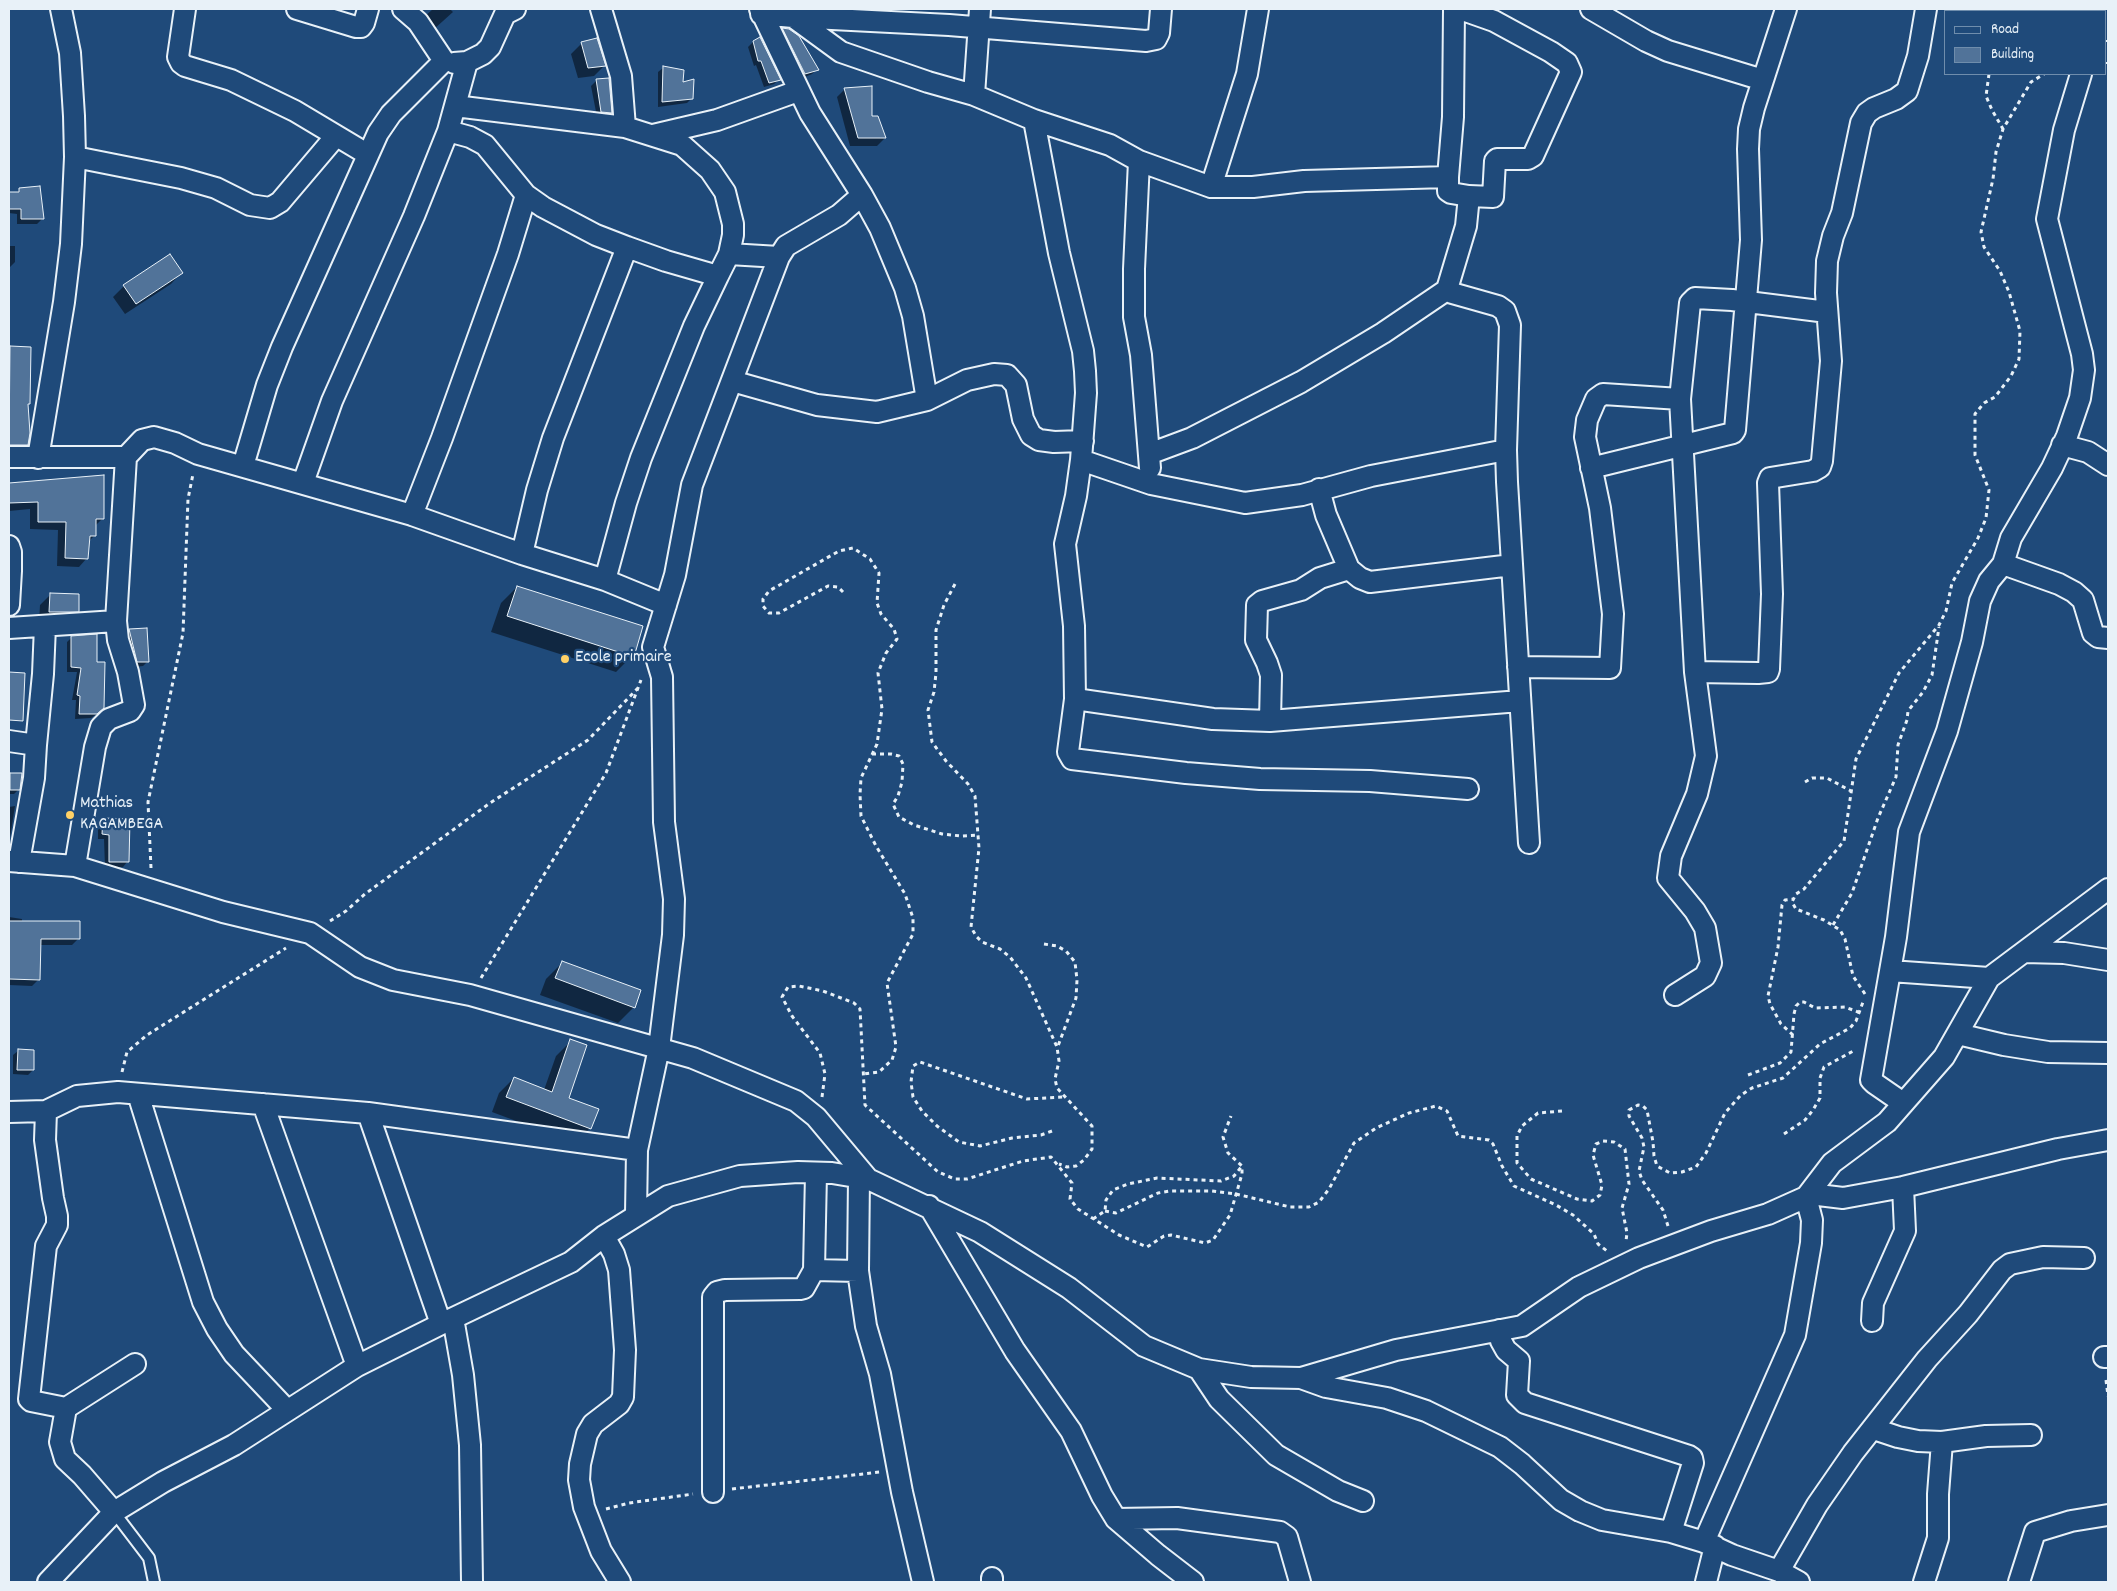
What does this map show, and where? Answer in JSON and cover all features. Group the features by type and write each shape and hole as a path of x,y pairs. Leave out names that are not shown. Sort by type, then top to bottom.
{"street":[{"path":"38,458 71,244 75,157 70,53 61,9"},
{"path":"185,9 179,41 178,58 180,63 231,80 295,111 367,154"},
{"path":"298,9 360,27 364,23 368,9"},
{"path":"403,9 418,22 444,61 457,63 467,62 483,54 490,47 500,21 505,14 515,9"},
{"path":"601,9 621,76 625,127"},
{"path":"761,12 794,17 979,18 1146,41 1156,39 1159,33 1161,9"},
{"path":"1211,186 1247,74 1258,9"},
{"path":"1454,9 1453,117 1448,177 1449,192 1469,196 1493,197 1495,161 1497,159 1531,158 1571,72 1567,63 1551,52 1494,20 1460,9"},
{"path":"1591,9 1646,41 1668,51 1763,80"},
{"path":"1591,468 1733,433 1735,430 1750,240 1748,149 1754,108 1786,9"},
{"path":"1695,672 1768,672 1772,594 1768,483 1770,478 1813,471 1820,467 1822,461 1831,360 1827,312 1827,261 1836,226 1842,213 1861,123 1867,113 1874,108 1896,99 1907,91 1918,56 1926,9"},
{"path":"761,12 810,113 880,228 905,288 913,316 927,400"},
{"path":"794,17 841,52 928,82 974,95 1034,120 1110,145 1139,161 1211,186 1253,187 1304,182 1448,177"},
{"path":"974,95 979,18"},
{"path":"243,466 267,385 282,347 367,154 391,114 444,61"},
{"path":"303,483 332,401 414,216 448,131 467,62"},
{"path":"1903,1102 1874,1084 1871,1080 1890,971 1909,832 1947,731 1972,642 1980,601 1989,581 2003,564 2012,538 2037,496 2062,446 2074,416 2084,370 2082,354 2047,219 2064,130 2081,75"},
{"path":"651,135 717,120 798,91"},
{"path":"455,106 625,127 651,135 682,145 718,180 725,192 733,224 729,254 694,326 641,458 626,503 605,580"},
{"path":"1034,120 1059,253 1083,351 1086,393 1082,451 1065,544 1074,626 1075,699 1068,752 1072,759 1186,773 1260,779 1370,781 1468,789"},
{"path":"448,131 485,145 526,195 543,207 596,235 666,261 718,276"},
{"path":"75,157 181,178 216,188 250,206 270,208 280,202 336,136"},
{"path":"1139,161 1134,269 1134,317 1141,356 1151,484"},
{"path":"412,515 442,438 508,254 526,195"},
{"path":"636,1214 637,1150 660,1048 674,935 674,899 664,822 662,677 653,647 675,575 692,485 779,257 786,246 839,215 862,196"},
{"path":"1469,196 1466,226 1448,281 1448,289 1452,293 1498,306 1505,311 1510,325 1506,450 1529,843"},
{"path":"522,554 537,490 553,438 627,247"},
{"path":"729,254 779,257"},
{"path":"1149,454 1192,438 1302,382 1383,333 1448,289"},
{"path":"1675,995 1705,976 1711,963 1705,928 1695,911 1668,878 1671,856 1703,778 1706,756 1695,672 1680,398 1691,301 1695,298 1746,302 1827,312"},
{"path":"732,381 817,405 878,412 927,400 966,380 994,374 1006,374 1016,385 1023,419 1031,435 1039,440 1054,442 1082,451 1151,484 1245,503 1280,499 1371,476 1506,450"},
{"path":"1518,667 1610,668 1613,614 1600,508 1585,428 1591,408 1598,396 1603,394 1680,398"},
{"path":"75,866 94,747 101,728 110,719 130,711 134,705 128,672 118,640 116,621 126,457 142,440 154,437 175,443 202,455 412,515 522,554 605,580 666,605"},
{"path":"2062,446 2088,452 2108,465"},
{"path":"9,457 126,457"},
{"path":"1318,489 1326,515 1349,569 1360,578 1370,582 1512,566"},
{"path":"9,546 11,552 11,571 9,605"},
{"path":"2003,564 2059,584 2074,592 2083,600 2093,633 2098,637 2108,638"},
{"path":"1270,721 1270,675 1256,640 1257,605 1262,601 1301,590 1320,578 1349,569"},
{"path":"9,628 116,621"},
{"path":"45,626 44,674 34,778 14,862 75,866 223,912 310,933 360,967 393,980 470,995 693,1058 796,1101 816,1117 863,1178 858,1271 866,1326 880,1374 898,1470 923,1582"},
{"path":"1075,699 1213,719 1270,721 1520,701"},
{"path":"9,741 36,744"},
{"path":"1706,1582 1710,1544 1795,1335 1811,1243 1812,1220 1808,1196 1832,1163 1887,1122 1944,1057 1989,978 2108,889"},
{"path":"2024,952 2064,953 2108,960"},
{"path":"1890,971 1989,978"},
{"path":"1958,1034 2004,1045 2048,1052 2069,1054 2108,1053"},
{"path":"9,1112 46,1111 77,1096 118,1092 368,1113 637,1150"},
{"path":"138,1094 203,1302 217,1329 234,1354 288,1410"},
{"path":"262,1104 357,1366"},
{"path":"46,1111 45,1140 57,1225 46,1246 29,1399 66,1408 135,1364"},
{"path":"368,1113 447,1321 463,1375 470,1445 472,1582"},
{"path":"48,1582 114,1512 163,1482 234,1445 357,1366 571,1262 636,1214 668,1196 740,1176 816,1173 863,1178 929,1206 980,1232 1070,1288 1144,1346 1199,1369 1251,1377 1301,1378 1396,1350 1522,1326 1579,1287 1639,1258 1710,1231 1768,1214 1808,1196 1843,1198 1903,1187 2058,1149 2108,1140"},
{"path":"713,1492 713,1297 717,1292 734,1289 804,1288 814,1270 816,1173"},
{"path":"1872,1321 1873,1303 1905,1231 1903,1187"},
{"path":"929,1206 1015,1351 1071,1430 1102,1496 1116,1518 1158,1555 1193,1582"},
{"path":"604,1236 614,1254 619,1270 626,1366 623,1397 619,1404 593,1424 587,1434 580,1464 579,1480 587,1514 601,1551 620,1582"},
{"path":"1779,1571 1817,1505 1853,1453 1874,1429 1926,1359 1968,1314 2002,1270 2010,1264 2043,1257 2084,1258"},
{"path":"814,1270 858,1271"},
{"path":"1499,1330 1501,1341 1506,1350 1519,1361 1517,1395 1525,1403 1692,1458 1693,1463 1671,1532"},
{"path":"1199,1369 1219,1400 1276,1455 1362,1502"},
{"path":"1301,1378 1326,1387 1387,1398 1426,1411 1500,1448 1522,1464 1560,1500 1580,1511 1602,1520 1625,1526 1671,1532 1710,1544 1732,1555 1779,1571 1799,1582"},
{"path":"66,1408 60,1442 63,1455 114,1512"},
{"path":"1874,1429 1918,1441 1942,1442 1986,1436 2031,1435"},
{"path":"1924,1582 1938,1538 1938,1494 1942,1442"},
{"path":"2019,1582 2032,1538 2036,1532 2072,1521 2108,1515"},
{"path":"1116,1518 1177,1518 1280,1532 1287,1537 1300,1582"}],"lane":[{"path":"114,1512 148,1558 154,1582"}],"path":[{"path":"1988,75 1986,96 2003,129"},
{"path":"1857,1029 1858,1012 1865,997 1864,991 1853,976 1845,939 1840,930 1833,925 1796,909 1792,902 1796,894 1804,889 1844,841 1856,759 1899,673 1939,625 1946,611 1952,583 1978,538 1986,518 1988,490 1975,456 1975,414 1984,403 1995,397 2011,376 2019,359 2020,331 2009,292 2000,271 1984,247 1981,232 1993,180 1996,152 2003,129 2032,82 2042,75"},
{"path":"153,891 148,802 183,633 188,499 194,472 202,455"},
{"path":"843,592 838,587 828,586 779,613 769,613 763,606 763,599 769,591 838,551 853,548 870,559 879,573 877,603 881,614 894,629 897,640 886,653 878,673 882,709 877,744 862,778 860,794 862,816 876,846 905,894 913,918 913,934 887,983 896,1047 892,1060 879,1072 864,1074"},
{"path":"955,584 944,604 936,630 936,673 934,692 928,710 929,726 932,742 946,762 968,784 975,796 979,848 971,927 982,942 1000,949 1010,957 1026,978 1058,1047 1059,1061 1054,1079 1057,1088 1092,1126 1092,1149 1084,1160 1076,1166 1068,1167 1058,1164"},
{"path":"1833,925 1852,893 1878,818 1896,777 1898,745 1907,720 1908,711 1923,692 1932,675 1939,625"},
{"path":"470,995 606,773 653,647"},
{"path":"118,1092 127,1052 147,1035 346,911 365,894 490,803 588,740 638,688"},
{"path":"872,754 899,756 903,764 902,782 898,796 893,804 899,817 914,825 942,834 978,835"},
{"path":"1806,782 1812,778 1827,778 1851,791"},
{"path":"1794,898 1785,900 1782,905 1778,947 1768,996 1770,1004 1781,1024 1794,1036"},
{"path":"1044,944 1057,946 1066,951 1075,962 1076,998 1058,1047"},
{"path":"816,1117 825,1074 820,1053 792,1016 782,997 788,987 799,986 823,991 854,1003 860,1009 865,1105 938,1172 955,1179 967,1179 1023,1161 1051,1157 1072,1183 1070,1199 1078,1209 1119,1235 1147,1247 1164,1236 1171,1235 1205,1243 1213,1240 1230,1215 1242,1166"},
{"path":"1748,1075 1780,1063 1792,1052 1794,1014 1796,1006 1800,1002 1815,1008 1845,1007 1858,1012"},
{"path":"1673,1245 1663,1210 1642,1180 1639,1171 1644,1147 1642,1138 1629,1116 1629,1110 1638,1105 1643,1106 1647,1110 1657,1166 1670,1173 1682,1172 1696,1167 1706,1153 1725,1113 1741,1096 1752,1088 1783,1078 1820,1044 1850,1028 1856,1022"},
{"path":"1784,1134 1805,1120 1813,1110 1820,1098 1820,1078 1824,1067 1830,1062 1853,1052 1858,1046"},
{"path":"1052,1131 1042,1135 1012,1138 980,1146 959,1142 937,1126 922,1111 913,1097 910,1082 912,1066 920,1062 1027,1100 1064,1097"},
{"path":"1104,1211 1116,1214 1158,1193 1170,1191 1212,1191 1236,1194 1290,1207 1310,1207 1319,1202 1329,1189 1354,1143 1376,1128 1409,1113 1436,1106 1447,1111 1458,1136 1489,1140 1493,1144 1502,1166 1514,1186 1556,1205 1573,1216 1594,1234 1598,1244 1607,1251 1613,1250"},
{"path":"1562,1111 1538,1113 1522,1126 1517,1136 1517,1163 1531,1179 1577,1199 1592,1201 1600,1195 1602,1185 1593,1154 1596,1144 1603,1141 1614,1142 1625,1150 1629,1184 1622,1208 1627,1232 1626,1243"},
{"path":"1231,1116 1223,1136 1228,1153 1242,1166"},
{"path":"1093,1219 1104,1211 1106,1200 1113,1190 1128,1184 1157,1178 1222,1181 1234,1176 1242,1166"},
{"path":"2106,1380 2108,1396"},
{"path":"587,1514 630,1503 898,1470"}],"building":[{"path":"782,28 789,29 799,36 819,70 805,74"},
{"path":"760,37 781,80 769,83 761,61 758,61 753,41"},
{"path":"597,38 606,66 588,68 581,42"},
{"path":"663,66 684,70 683,82 694,79 693,99 662,102"},
{"path":"609,78 612,113 601,112 596,79"},
{"path":"872,86 872,116 878,116 886,138 858,138 844,88"},
{"path":"40,186 44,219 21,219 21,209 9,209 9,192 19,192 19,188"},
{"path":"170,254 183,273 136,304 123,285"},
{"path":"10,346 31,347 30,404 28,404 30,433 28,445 9,445"},
{"path":"104,475 104,519 96,519 96,536 90,536 88,559 65,558 66,522 38,522 38,502 9,503 9,483"},
{"path":"517,586 643,626 634,657 507,616"},
{"path":"50,593 79,594 79,612 49,612"},
{"path":"147,628 149,662 137,662 129,629"},
{"path":"97,634 97,662 105,662 104,708 97,714 79,714 80,696 77,695 81,668 71,667 71,636"},
{"path":"9,672 25,673 23,721 9,720"},
{"path":"10,773 22,773 20,790 10,790"},
{"path":"103,818 130,819 129,862 109,862 109,835 102,834"},
{"path":"9,921 80,921 80,939 41,939 40,980 9,979"},
{"path":"562,961 641,990 635,1008 555,978"},
{"path":"570,1039 587,1045 569,1098 599,1109 591,1129 506,1097 514,1077 552,1092"},
{"path":"18,1049 34,1050 34,1070 17,1070"}],"place":[{"name":"Ecole primaire","path":"565,659"},
{"name":"Mathias KAGAMBEGA","path":"70,815"}]}
